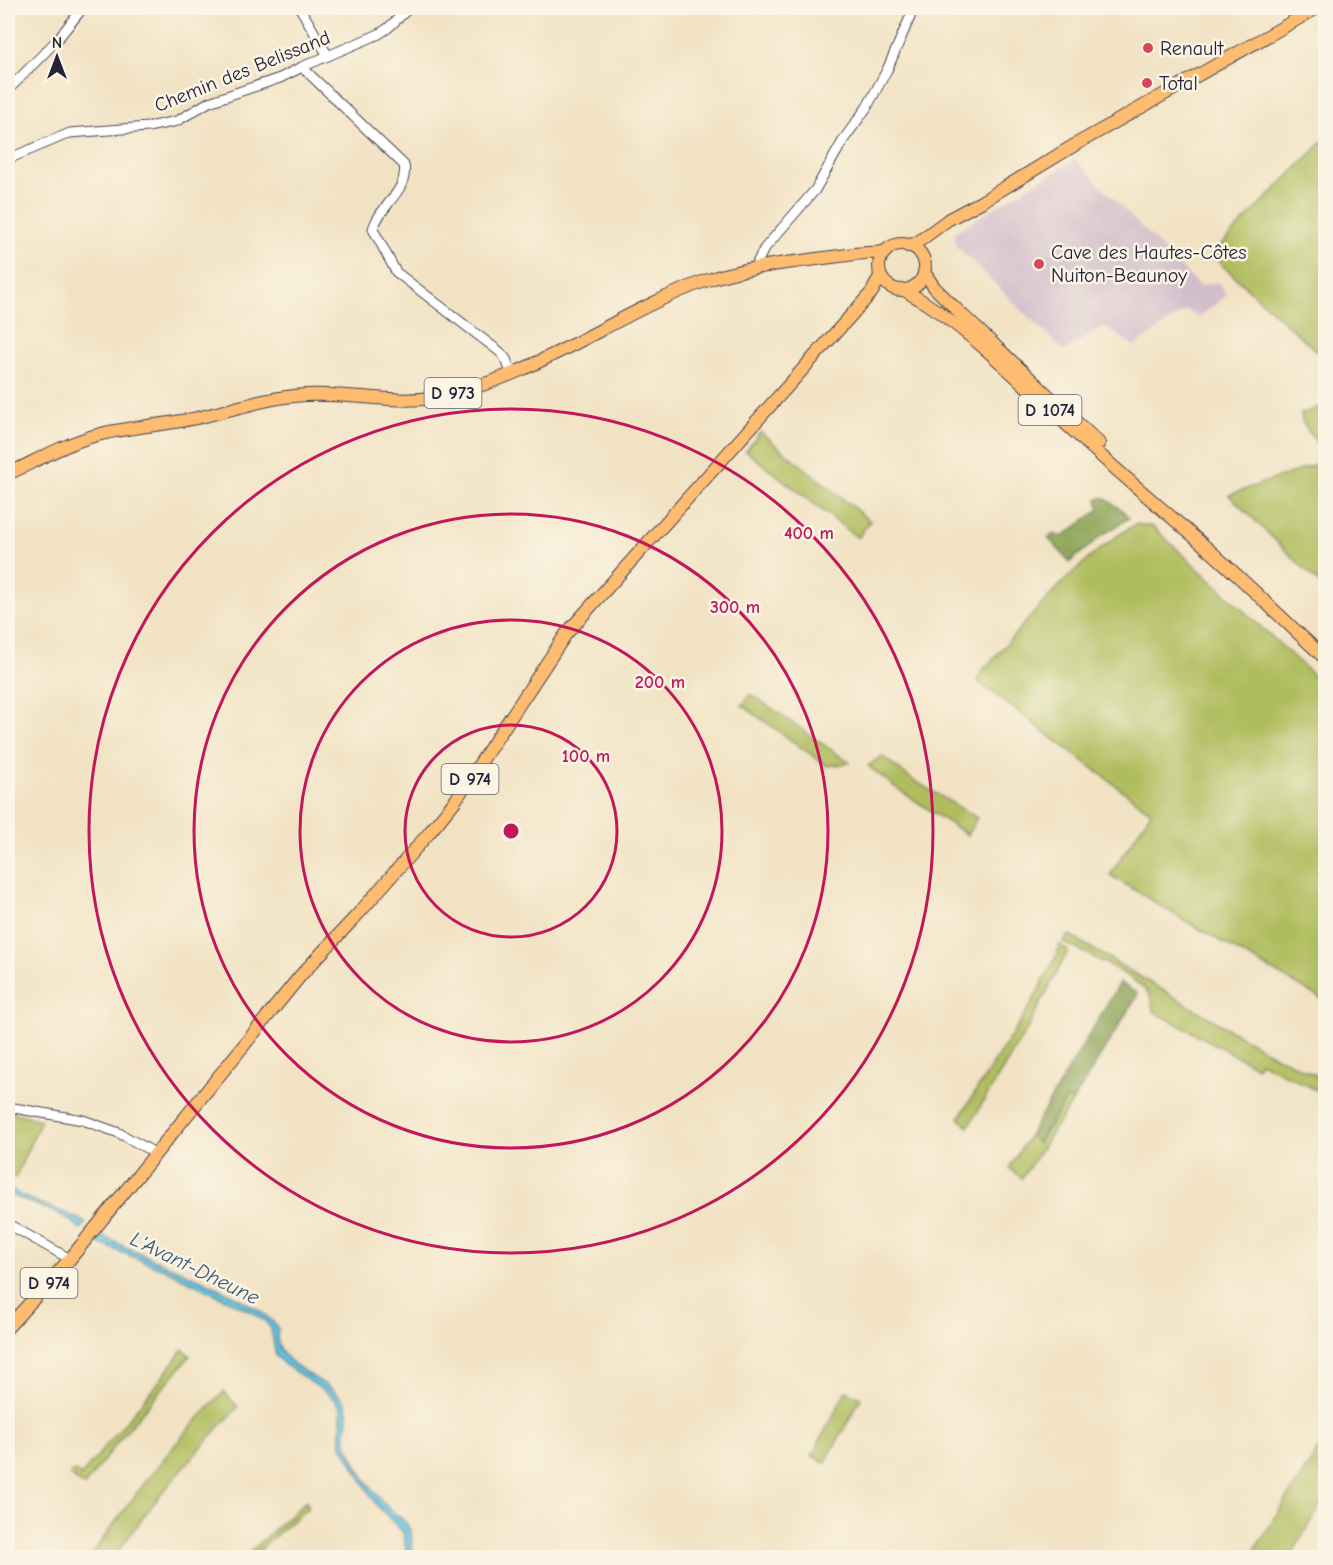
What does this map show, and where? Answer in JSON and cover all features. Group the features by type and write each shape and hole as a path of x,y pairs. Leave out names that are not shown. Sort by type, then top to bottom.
{"main road":[{"path":"908,246 918,242 949,219 1088,138 1317,8"},
{"path":"923,266 917,251 908,246 896,245 886,251 880,259 880,272 886,284 900,290 917,284 923,266 930,243 962,212"},
{"name":"D 973","path":"8,474 70,445 100,435 178,422 272,399 331,394 407,399 448,394 534,364 696,284 725,274 886,251"},
{"name":"D 973","path":"839,258 868,261 880,272"},
{"name":"D 1074","path":"923,266 934,287 957,310 1173,513 1192,534"},
{"name":"D 974","path":"8,1328 70,1259 301,975 392,876 455,801 567,634 872,291 880,272"},
{"name":"D 1074","path":"900,290 977,342 1125,477 1192,534 1326,659"},
{"name":"D 974","path":"839,328 875,298 900,290"}],"street":[{"path":"8,90 56,41 83,8"},
{"path":"300,8 328,56"},
{"name":"Chemin des Belissand","path":"8,159 70,133 142,128 177,121 209,102 280,78 379,34 409,8"},
{"path":"758,268 757,262 764,249 815,190 844,139 867,107 887,70 914,8"},
{"path":"302,67 404,165 406,175 401,186 375,220 373,229 396,272 500,352 506,359 511,373"},
{"path":"8,1107 83,1120 119,1133 155,1154"},
{"path":"8,1224 70,1259"}],"shaded area":[{"path":"1075,159 1199,286 1218,282 1227,295 1199,317 1186,310 1134,346 1103,326 1064,351 955,245 955,232"}],"green space":[{"path":"1325,139 1325,359 1211,255"},
{"path":"1325,405 1325,446 1321,450 1302,421 1301,414"},
{"path":"760,432 870,521 858,538 746,451"},
{"path":"1325,454 1325,589 1229,495 1314,465"},
{"path":"1103,497 1122,510 1129,518 1104,534 1070,562 1048,538 1053,534 1062,537 1100,509 1097,500"},
{"path":"1136,524 1153,527 1325,686 1325,1001 1110,875 1151,812 977,681 982,671 1035,611 1073,573 1093,555"},
{"path":"751,694 850,763 827,766 742,705"},
{"path":"882,756 913,780 977,818 967,835 899,790 868,766"},
{"path":"1069,935 1266,1051 1321,1078 1325,1071 1322,1087 1318,1091 1260,1062 1257,1067 1153,1011 1150,997 1142,986 1109,965 1063,942"},
{"path":"1060,945 1068,951 1029,1026 968,1127 959,1118 1032,1003"},
{"path":"1120,983 1138,994 1073,1101 1067,1098 1037,1143 1030,1134"},
{"path":"1067,1098 1073,1101 1022,1178 1009,1168 1030,1134 1038,1143"},
{"path":"8,1111 41,1120 15,1178 8,1173"},
{"path":"183,1349 190,1356 126,1431 84,1486 70,1475 74,1471 81,1476"},
{"path":"846,1391 861,1398 825,1463 812,1456"},
{"path":"224,1392 238,1407 173,1480 114,1557 90,1557 170,1450"},
{"path":"1325,1439 1325,1499 1290,1557 1250,1557"},
{"path":"306,1501 309,1507 307,1509 252,1557 244,1557"}],"water":[{"path":"8,1187 26,1198 86,1223 81,1229 65,1217 8,1193"},
{"path":"98,1234 224,1291 267,1317 278,1329 277,1340 281,1350 288,1358 343,1400 348,1414 346,1440 348,1447 360,1471 376,1494 408,1526 412,1537 413,1557 407,1557 404,1533 376,1504 341,1444 341,1409 336,1401 276,1356 271,1328 266,1322 248,1310 166,1270 93,1241"}],"place":[{"name":"Renault","path":"1148,48"},
{"name":"Total","path":"1147,83"},
{"name":"Cave des Hautes-Côtes Nuiton-Beaunoy","path":"1039,264"}],"water label":[{"name":"L'Avant-Dheune","path":"195,1268"}]}
